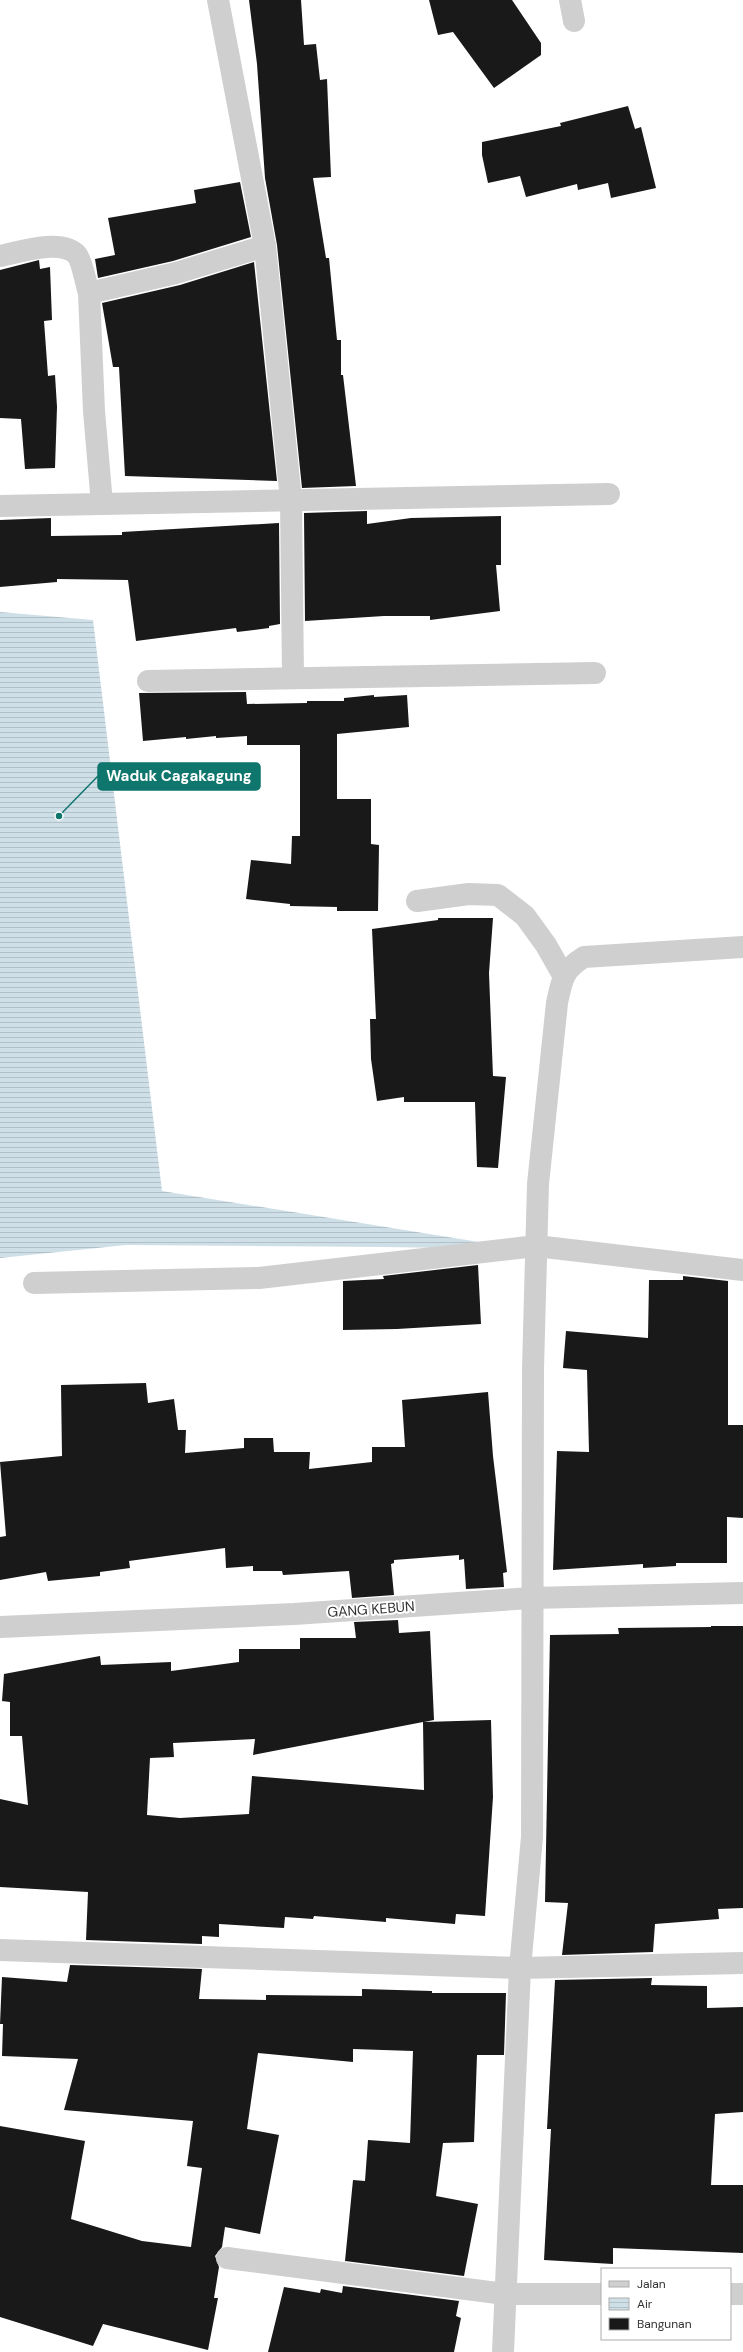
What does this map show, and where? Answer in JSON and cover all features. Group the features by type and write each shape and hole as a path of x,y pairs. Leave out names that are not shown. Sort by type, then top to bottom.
{"street":[{"path":"218,0 265,246 291,500 293,677"},
{"path":"0,256 57,246 70,250 78,256 89,293 94,410 102,504"},
{"path":"89,293 176,273 265,246"},
{"path":"0,506 609,494"},
{"path":"148,681 293,677 595,673"},
{"path":"417,901 469,894 498,895 525,916 546,944 563,974"},
{"path":"503,2352 520,1968 532,1837 531,1598 538,1184 556,1002 563,974 572,964 584,957 743,947"},
{"path":"34,1283 259,1278 536,1246 743,1270"},
{"name":"GANG KEBUN","path":"0,1627 294,1614 531,1598 743,1593"},
{"path":"0,1950 520,1968 743,1963"},
{"path":"226,2258 505,2294 601,2294"},
{"path":"731,2294 743,2294"}],"water":[{"path":"0,612 93,620 162,1191 516,1248 126,1245 0,1258"}],"building":[{"path":"249,0 301,0 304,45 316,44 320,80 327,79 331,177 313,178 326,258 329,258 337,340 341,340 341,375 343,375 356,486 302,488 277,245 265,178 257,64"},
{"path":"429,0 512,0 541,43 541,55 494,88 453,32 438,35"},
{"path":"628,106 635,129 641,127 656,188 611,198 608,183 578,190 577,184 526,197 520,176 488,183 482,155 482,142 561,126 560,123"},
{"path":"240,182 251,237 173,261 98,278 95,259 115,255 108,218 196,203 194,190"},
{"path":"39,260 40,269 50,267 52,320 44,321 48,376 55,375 57,407 55,468 25,469 21,419 0,418 0,270"},
{"path":"254,262 277,481 125,476 119,367 113,367 102,303 180,285"},
{"path":"367,511 367,524 411,518 501,516 501,565 496,565 500,611 430,620 430,616 384,616 305,621 304,513"},
{"path":"51,518 51,536 122,535 122,532 279,523 280,624 269,626 269,628 237,632 236,628 136,641 128,580 57,579 57,582 0,587 0,520"},
{"path":"246,692 247,704 344,701 344,698 374,695 374,697 407,695 409,727 337,734 337,799 371,799 371,844 379,845 378,911 337,911 337,907 290,906 290,904 246,899 251,860 291,864 292,836 300,836 300,745 247,745 247,736 216,738 216,736 186,739 186,737 143,741 139,693"},
{"path":"438,918 493,918 489,973 493,1076 506,1077 498,1168 477,1167 475,1102 404,1102 404,1097 377,1101 371,1059 370,1019 376,1019 372,929 438,920"},
{"path":"478,1265 481,1324 397,1329 343,1330 343,1281 384,1279 383,1276"},
{"path":"683,1276 728,1281 728,1425 743,1425 743,1518 727,1517 727,1563 676,1563 676,1566 643,1568 643,1564 553,1570 557,1451 589,1452 587,1370 563,1368 566,1331 648,1338 649,1280 683,1280"},
{"path":"146,1383 148,1403 174,1399 178,1430 186,1430 185,1453 244,1448 244,1438 273,1438 274,1452 310,1452 309,1469 372,1462 372,1447 405,1447 402,1400 488,1392 493,1456 507,1572 503,1573 504,1587 466,1589 464,1559 459,1560 459,1555 394,1560 394,1563 391,1564 394,1595 352,1598 349,1571 283,1575 282,1571 253,1571 253,1566 226,1568 225,1548 129,1561 130,1568 100,1572 100,1576 48,1581 46,1572 0,1580 0,1537 6,1536 0,1462 62,1456 61,1385"},
{"path":"398,1620 399,1633 430,1631 434,1720 424,1722 491,1720 493,1797 485,1916 456,1914 455,1924 386,1918 386,1922 314,1916 313,1919 285,1917 284,1928 219,1924 219,1937 202,1936 202,1944 86,1940 88,1892 0,1887 0,1799 28,1805 22,1736 10,1736 10,1702 2,1701 4,1674 100,1656 101,1665 171,1662 171,1671 239,1662 239,1649 300,1649 300,1638 356,1638 354,1622","holes":["423,1722 424,1790 252,1776 249,1814 180,1818 147,1815 150,1758 174,1757 173,1743 255,1739 253,1755"]},
{"path":"743,1626 743,1908 718,1909 719,1919 655,1924 653,1952 562,1955 568,1903 545,1902 550,1635 619,1634 618,1628"},
{"path":"70,1965 202,1969 199,1999 266,2000 266,1995 362,1996 362,1989 432,1991 432,1993 506,1993 504,2055 477,2055 474,2142 443,2143 436,2196 478,2204 464,2276 345,2261 353,2180 365,2181 368,2140 410,2143 413,2051 353,2049 353,2062 258,2053 247,2129 279,2135 260,2234 225,2227 222,2247 215,2256 219,2267 214,2298 218,2298 208,2350 103,2324 93,2346 0,2317 0,2126 85,2141 71,2219 142,2241 191,2247 202,2168 187,2166 193,2121 64,2110 78,2059 2,2056 3,2024 0,2024 2,1977 67,1982"},
{"path":"652,1978 651,1985 707,1986 707,2008 743,2007 743,2112 715,2114 711,2185 743,2185 743,2253 613,2248 613,2264 544,2260 551,2129 547,2129 555,1980"},
{"path":"343,2286 459,2301 456,2316 461,2318 454,2352 268,2352 284,2287 320,2293 321,2289 342,2293"}],"place":[{"name":"Waduk Cagakagung","path":"59,816"}]}
